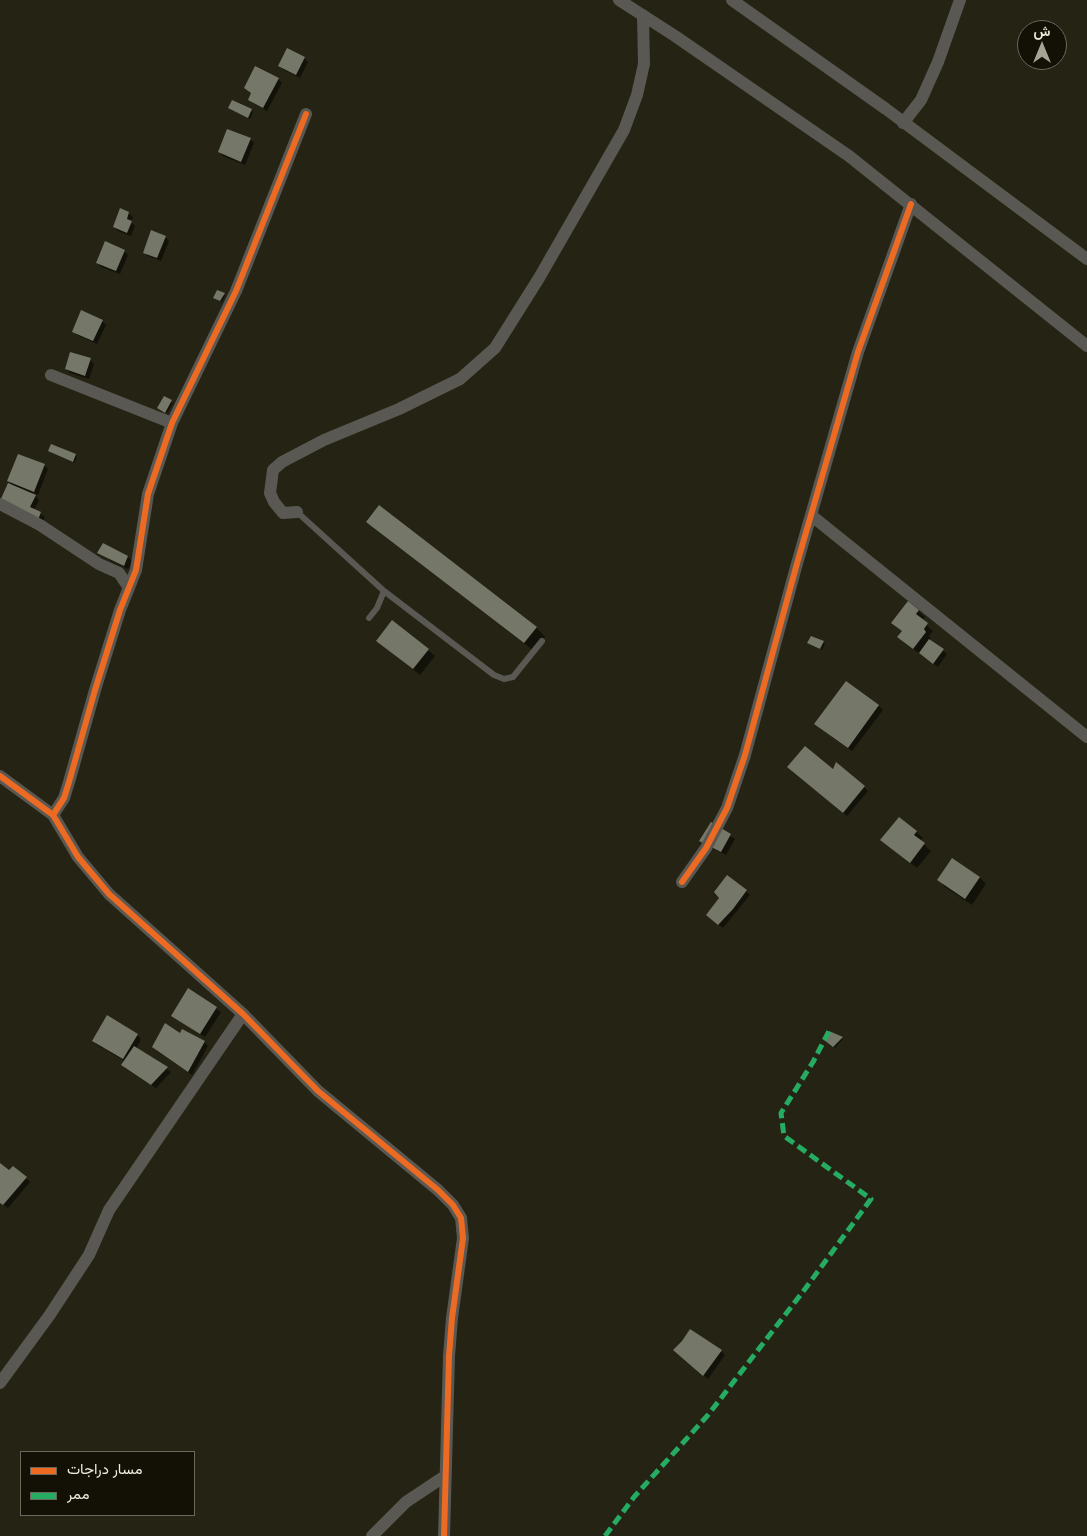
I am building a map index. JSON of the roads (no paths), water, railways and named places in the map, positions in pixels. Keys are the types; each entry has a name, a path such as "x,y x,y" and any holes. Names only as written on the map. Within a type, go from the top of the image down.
{"street":[{"path":"619,0 765,96 849,156 1087,346"},
{"path":"732,0 886,109 1087,259"},
{"path":"903,123 921,100 938,62 960,0"},
{"path":"297,512 282,513 274,502 270,493 272,470 282,462 324,440 398,409 460,379 495,348 539,278 624,130 637,95 644,64 643,15"},
{"path":"53,815 64,798 94,690 136,570 148,494 172,422 236,291 306,114"},
{"path":"682,882 706,848 727,808 745,755 858,352 911,204"},
{"path":"51,375 172,422"},
{"path":"0,504 40,525 99,564 119,573 129,588"},
{"path":"812,516 1087,737"},
{"path":"0,776 53,815 78,857 109,894 243,1014 318,1091 438,1190 453,1205 461,1218 462,1253 452,1318 449,1356 444,1536"},
{"path":"0,1383 49,1316 89,1255 110,1210 243,1014"},
{"path":"372,1536 406,1502 445,1476"}],"lane":[{"path":"297,512 384,592 494,675 504,679 513,677 542,641"},
{"path":"370,618 384,592"}]}
